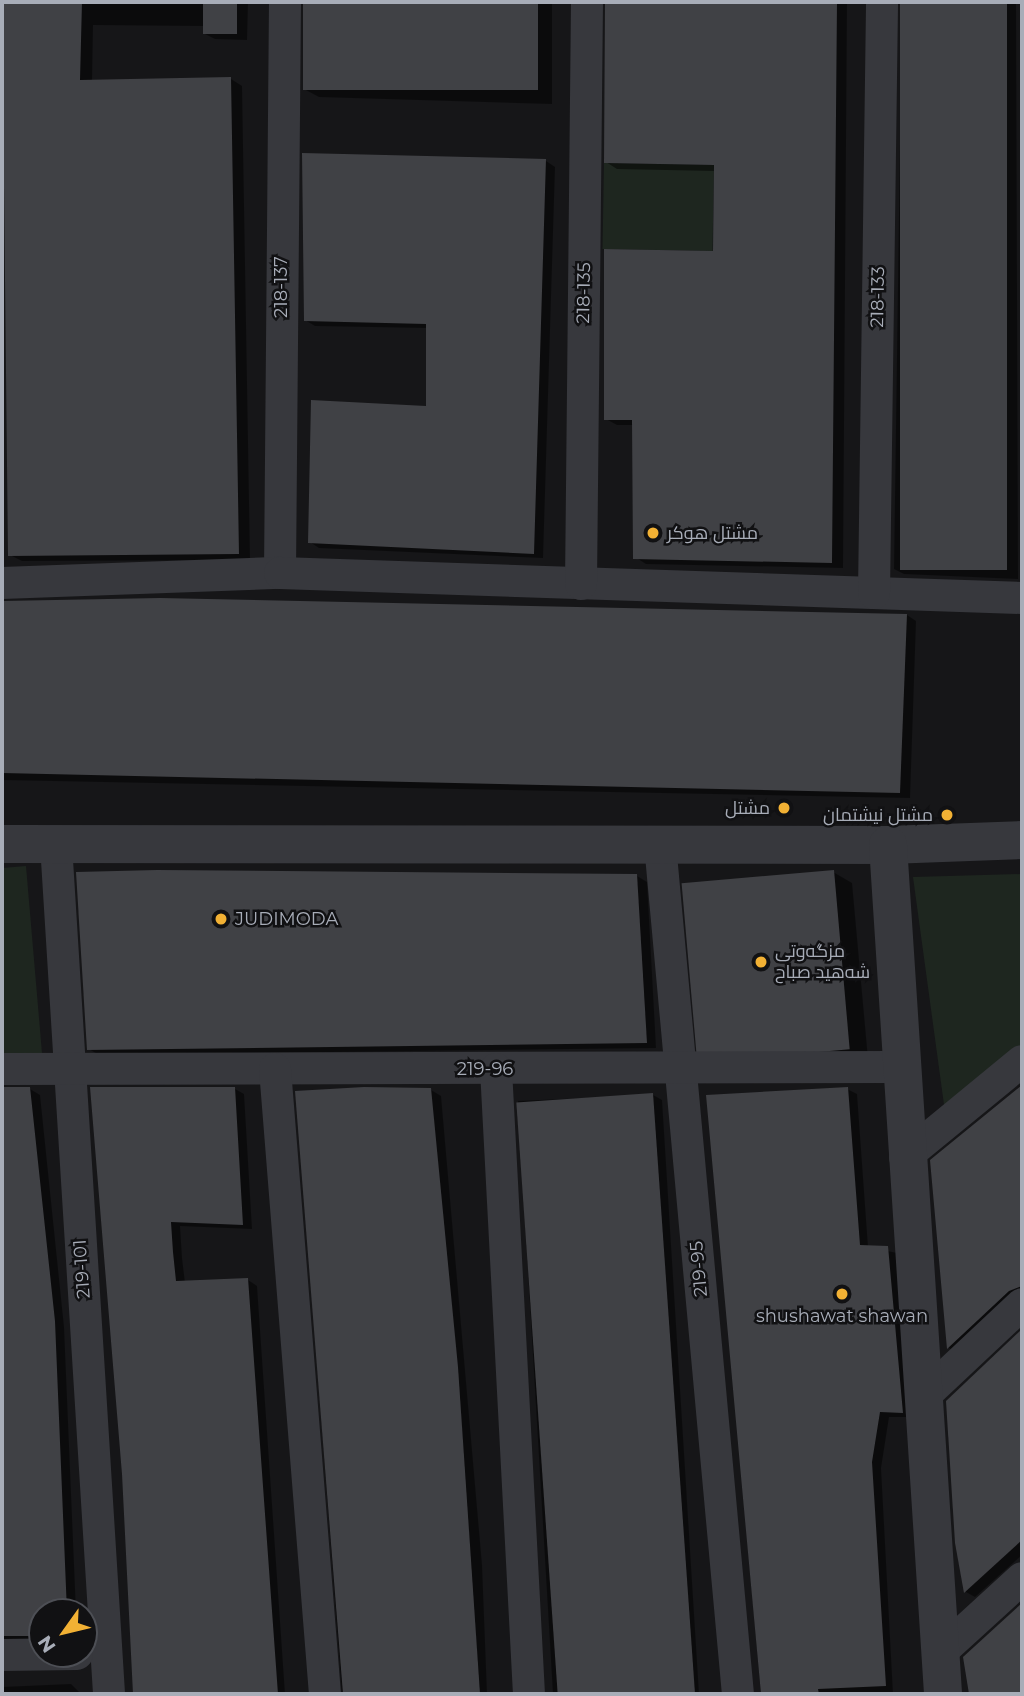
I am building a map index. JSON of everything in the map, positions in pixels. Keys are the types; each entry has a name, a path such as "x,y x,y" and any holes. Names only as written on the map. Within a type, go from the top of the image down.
{"street":[{"name":"218-137","path":"280,573 285,2"},
{"name":"218-135","path":"581,584 587,2"},
{"name":"218-133","path":"874,593 882,2"},
{"path":"2,583 280,573 1022,598"},
{"path":"2,844 888,845 1022,840"},
{"name":"219-101","path":"56,844 70,1069 87,1598"},
{"name":"219-95","path":"660,844 738,1694"},
{"path":"888,845 899,1067 943,1694"},
{"path":"905,1157 1022,1061"},
{"name":"219-96","path":"2,1069 899,1067"},
{"path":"275,1069 325,1694"},
{"path":"496,1069 529,1694"},
{"path":"922,1398 1022,1304"},
{"path":"940,1653 1022,1578"},
{"path":"2,1655 28,1655"},
{"name":"219-101","path":"96,1668 109,1694"}],"shaded area":[{"path":"604,163 714,165 712,251 602,249"},
{"path":"26,866 42,1053 2,1056 2,868"},
{"path":"1022,874 1022,1048 945,1112 913,877"}],"building":[{"path":"2,2 82,2 80,80 231,77 239,554 8,556"},
{"path":"203,2 237,2 237,34 203,34"},
{"path":"303,2 538,2 538,90 303,90"},
{"path":"605,2 837,2 832,563 633,559 632,420 604,420 604,249 713,251 714,165 604,163"},
{"path":"900,2 1007,2 1007,570 900,570"},
{"path":"302,153 546,159 534,554 308,543 311,400 426,406 426,324 304,321"},
{"path":"160,598 907,614 900,793 2,773 2,601"},
{"path":"157,870 637,874 647,1043 87,1050 76,872"},
{"name":"مزگه‌وتی شه‌هید صباح","path":"834,870 850,1049 697,1063 682,883"},
{"path":"1022,1085 1022,1286 1009,1291 947,1349 930,1160"},
{"path":"2,1087 30,1087 55,1321 66,1598 28,1598 28,1636 2,1636"},
{"path":"90,1087 235,1087 243,1225 171,1222 173,1252 176,1281 248,1278 278,1694 133,1694 122,1474"},
{"path":"364,1087 431,1088 458,1367 480,1694 343,1694 295,1091"},
{"path":"848,1087 860,1245 888,1246 903,1413 880,1412 872,1462 886,1686 818,1689 819,1694 761,1694 706,1095"},
{"path":"653,1093 695,1694 558,1694 516,1103"},
{"path":"1022,1329 1022,1540 964,1593 955,1543 946,1401"},
{"path":"1022,1603 1022,1694 969,1694 963,1657"}],"place":[{"name":"مشتل هوكر","path":"653,533"},
{"name":"مشتل","path":"784,808"},
{"name":"مشتل نيشتمان","path":"947,815"},
{"name":"JUDIMODA","path":"221,919"},
{"name":"مزگه‌وتی شه‌هید صباح","path":"761,962"},
{"name":"shushawat shawan","path":"842,1294"}]}
